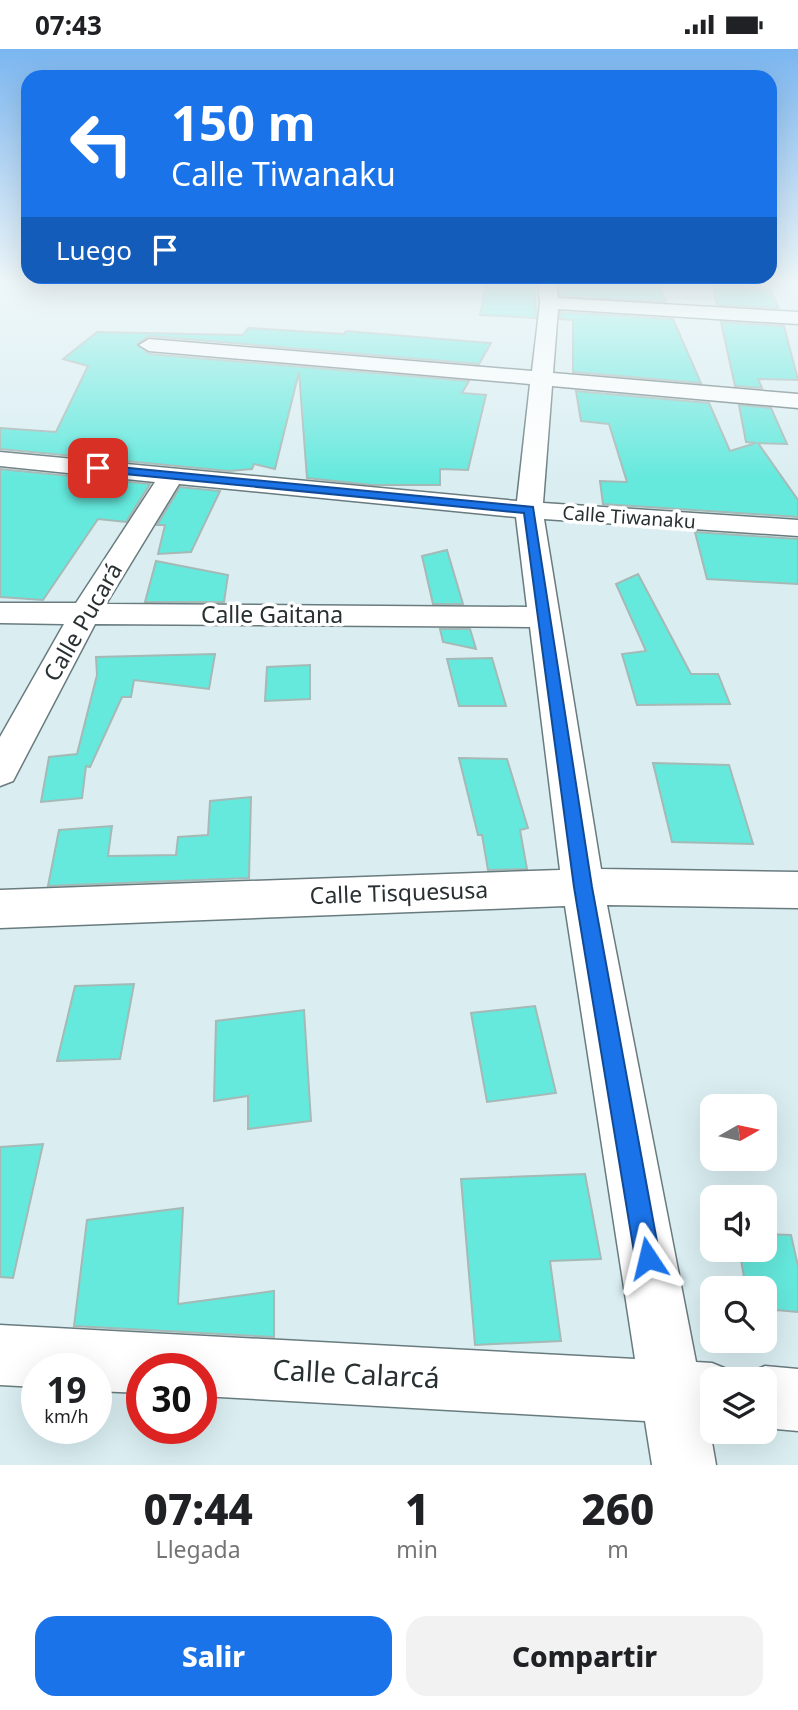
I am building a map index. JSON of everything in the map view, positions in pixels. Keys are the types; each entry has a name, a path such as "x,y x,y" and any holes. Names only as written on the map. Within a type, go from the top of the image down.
{"street":[{"path":"172,347 541,381 798,401"},
{"path":"544,347 529,510 583,887 692,1392 684,1465"},
{"name":"Calle Tiwanaku","path":"0,459 529,510 798,528"},
{"name":"Calle Pucará","path":"0,771 85,613 172,475"},
{"name":"Calle Gaitana","path":"0,613 545,617"},
{"name":"Calle Tisquesusa","path":"0,909 583,887 752,887 798,890"},
{"name":"Calle Calarcá","path":"0,1355 692,1392"},
{"path":"777,1398 798,1399"}],"building":[{"path":"78,347 141,347 149,354 469,381 462,393 486,395 468,470 440,469 440,485 372,485 307,478 299,372 275,469 254,464 252,469 229,471 0,449 0,428 56,432 88,366 63,359"},
{"path":"280,347 489,347 479,364"},
{"path":"573,347 685,347 701,383 573,372"},
{"path":"726,347 789,347 798,380 758,379 762,388 735,386"},
{"path":"576,391 709,403 730,451 756,443 746,442 739,405 771,408 787,444 758,443 798,500 798,517 603,504 600,481 627,482 609,424 581,421"},
{"path":"0,469 150,484 126,522 98,519 43,600 0,597"},
{"path":"180,487 220,491 191,552 158,554 165,525 157,525"},
{"path":"695,532 798,539 798,584 707,579"},
{"path":"447,550 463,604 433,604 422,556"},
{"path":"156,561 228,575 224,602 145,602"},
{"path":"638,574 691,674 718,674 730,704 637,705 622,654 646,651 616,584"},
{"path":"440,629 470,629 476,649 443,642"},
{"path":"215,654 209,689 134,680 131,697 122,697 90,767 86,766 82,798 41,802 49,757 77,754 97,675 96,657"},
{"path":"492,658 506,706 459,706 447,659"},
{"path":"310,665 310,699 265,701 267,667"},
{"path":"459,758 507,759 528,828 520,830 527,869 488,870 482,835 478,835"},
{"path":"653,763 729,765 753,844 672,842"},
{"path":"251,797 249,878 48,886 59,830 112,826 108,856 176,855 178,837 208,835 210,801"},
{"path":"134,984 120,1059 57,1061 75,986"},
{"path":"535,1006 556,1093 487,1102 471,1013"},
{"path":"304,1010 311,1121 248,1129 248,1096 214,1101 216,1021"},
{"path":"43,1144 13,1278 0,1277 0,1147"},
{"path":"585,1174 601,1259 550,1261 561,1341 475,1345 461,1179"},
{"path":"183,1208 178,1304 274,1291 274,1337 74,1326 87,1220"},
{"path":"777,1234 791,1235 798,1266 798,1312 777,1310 777,1276 744,1276 741,1262 777,1262"}],"route":[{"path":"98,468 529,510 583,887 648,1258"}]}
